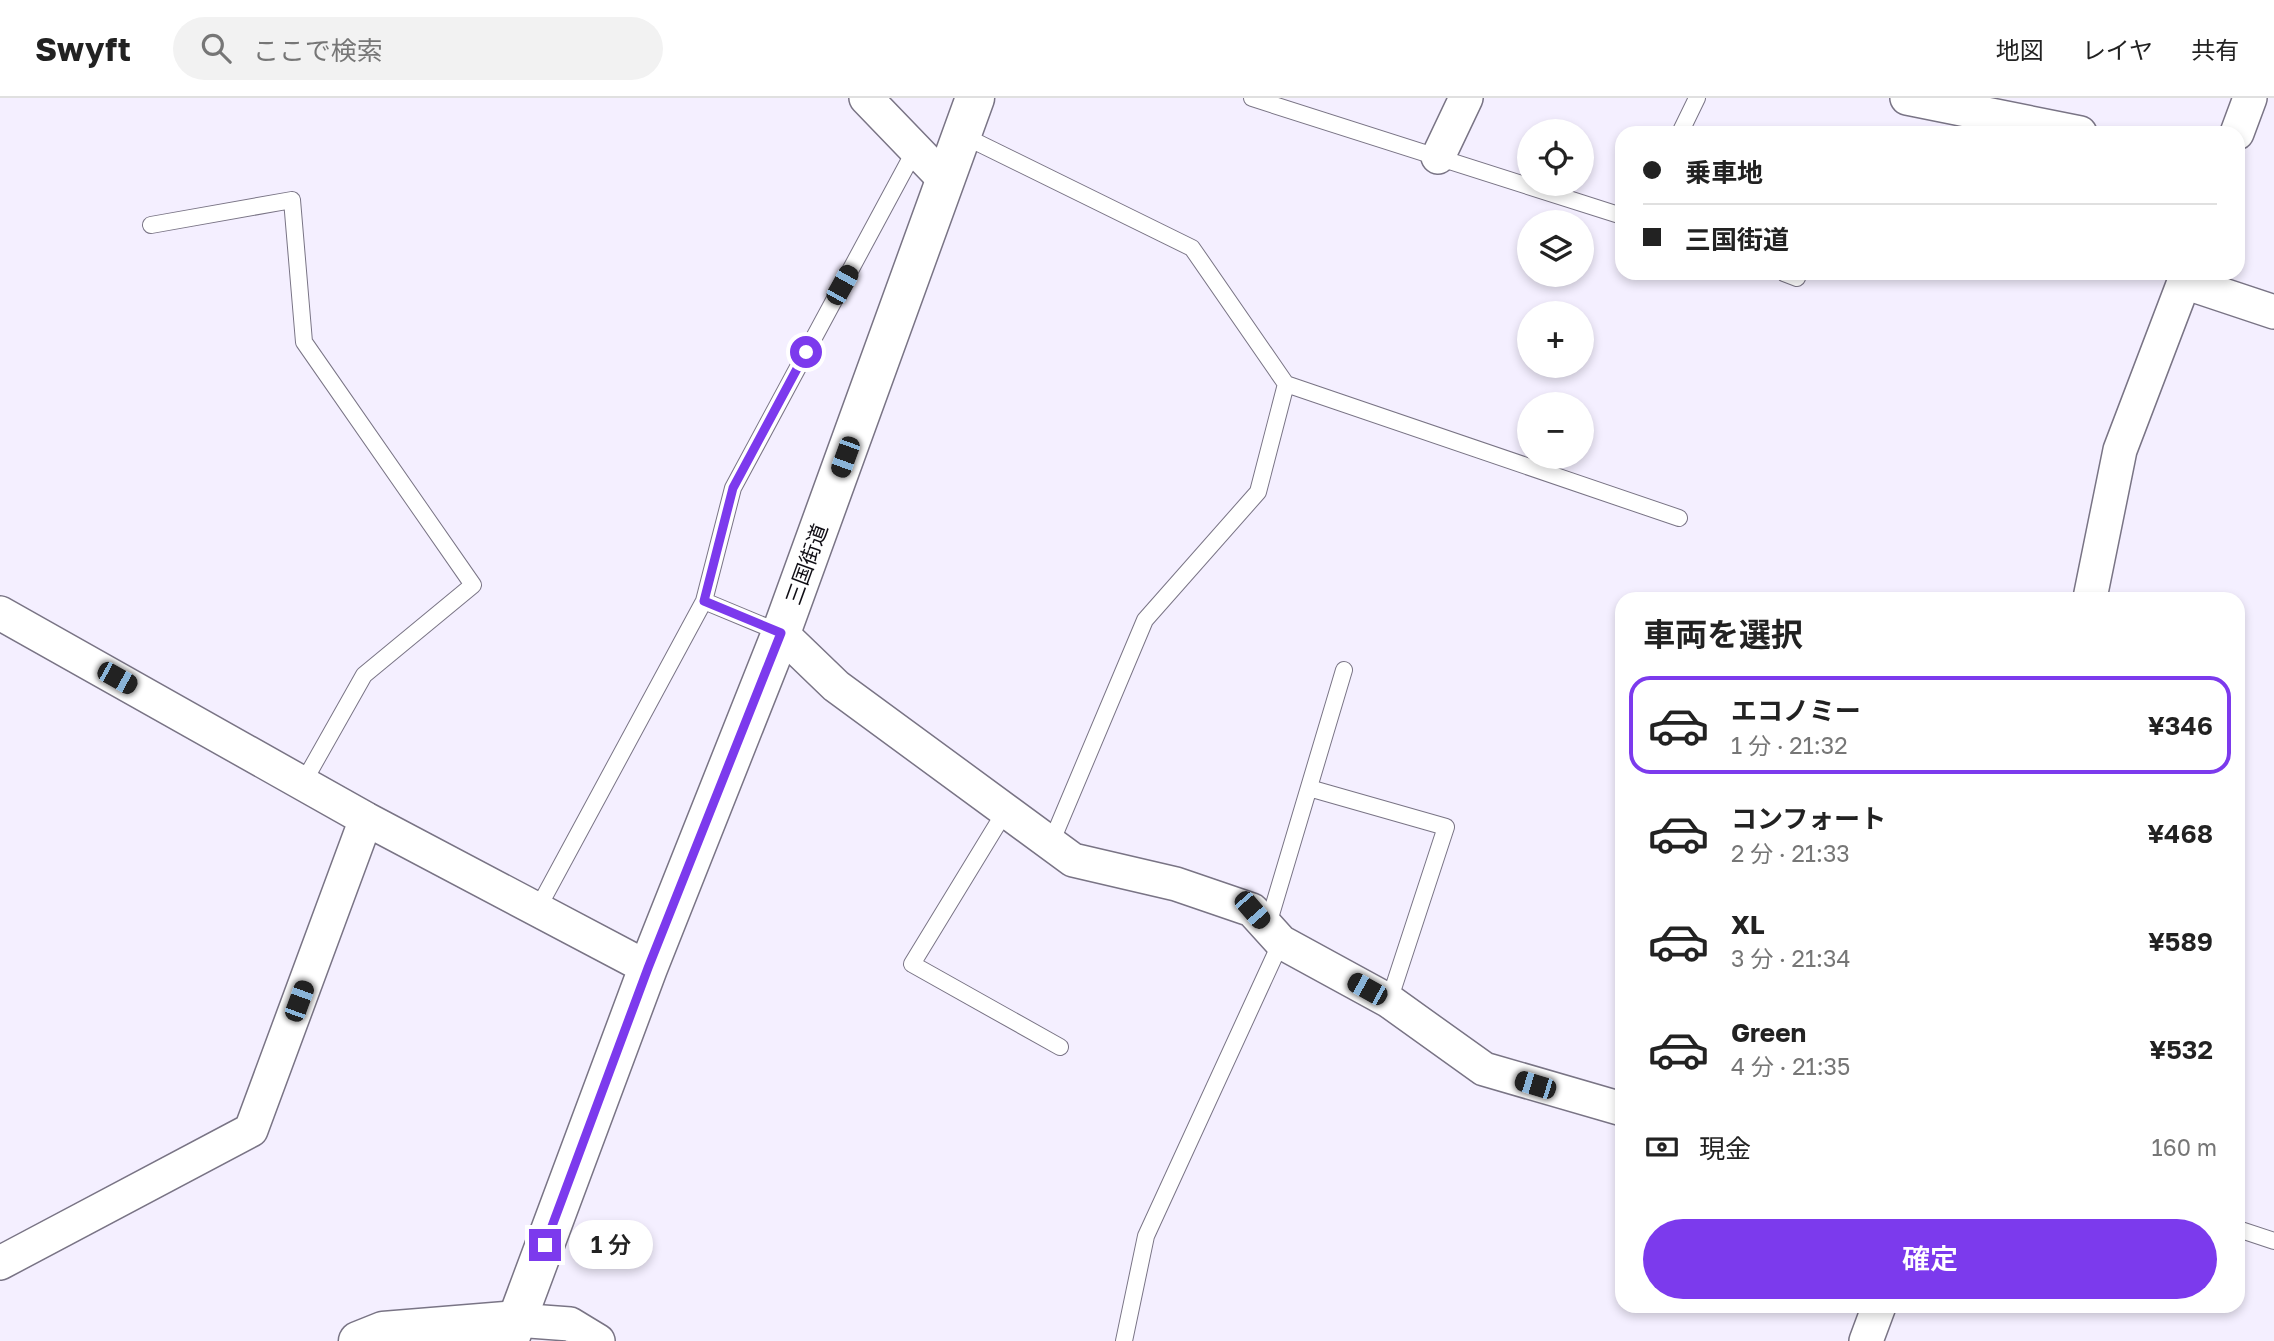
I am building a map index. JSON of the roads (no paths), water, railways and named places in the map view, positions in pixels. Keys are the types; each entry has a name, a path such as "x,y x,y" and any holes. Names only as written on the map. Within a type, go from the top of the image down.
{"main road":[{"name":"三国街道","path":"513,1330 648,968 781,633 975,98"},
{"path":"358,1341 383,1331 513,1330"}],"street":[{"path":"866,98 945,180"},
{"path":"1438,157 1466,98"},
{"path":"1906,98 2045,126"},
{"path":"2240,126 2250,98"},
{"path":"2091,592 2120,450 2185,280"},
{"path":"2191,280 2274,312"},
{"path":"0,613 366,819 648,968"},
{"path":"781,633 836,686 1073,860 1176,884 1252,910 1274,935 1389,1001 1484,1069 1615,1107"},
{"path":"0,1263 251,1130 366,819"},
{"path":"1866,1341 1877,1313"},
{"path":"513,1330 570,1324 598,1341"}],"lane":[{"path":"1252,98 1615,214"},
{"path":"1683,126 1697,98"},
{"path":"961,135 1192,248 1286,384 1679,518"},
{"path":"537,910 704,601 733,488 915,150"},
{"path":"151,226 292,200 304,342 473,584 364,675 303,783"},
{"path":"1051,843 1145,620 1258,492 1286,384"},
{"path":"704,601 781,633"},
{"path":"1124,1341 1146,1236 1274,935 1309,788 1344,670"},
{"path":"1309,788 1446,827 1389,1001"},
{"path":"1006,810 912,964 1060,1047"},
{"path":"2245,1231 2274,1241"}]}
